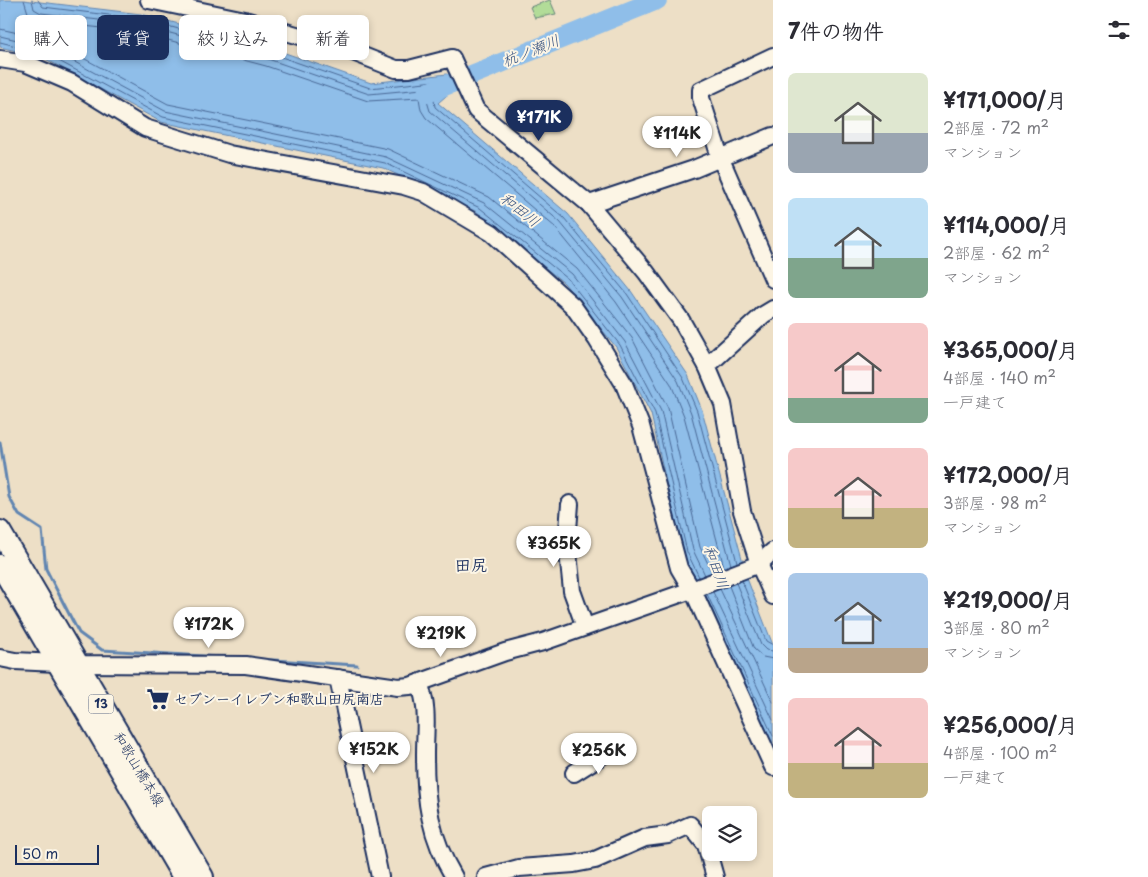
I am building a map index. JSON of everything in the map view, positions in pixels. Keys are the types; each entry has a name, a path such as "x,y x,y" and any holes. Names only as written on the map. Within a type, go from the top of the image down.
{"main road":[{"name":"和歌山橋本線","path":"0,531 203,877"},
{"name":"和歌山橋本線","path":"0,565 56,663 184,877"}],"street":[{"path":"149,0 245,20 348,50 396,69 409,69 452,58 476,110 589,204 664,296 681,320 707,366 723,404 742,511 755,565 773,596"},
{"path":"773,56 701,90 701,98 720,157 773,279"},
{"path":"0,59 25,63 72,83 145,128 229,154 404,186 423,192 492,233 573,306 624,384 641,426 679,568 694,589 773,767"},
{"path":"589,204 694,169 773,136"},
{"path":"707,366 763,315 773,309"},
{"path":"570,504 567,542 572,590 585,627"},
{"path":"0,658 15,661 77,664 246,665 398,687 419,683 694,589 755,565 773,551"},
{"path":"338,678 380,877"},
{"path":"419,683 427,710 425,777 433,834 442,857 454,877"},
{"path":"574,773 609,751"},
{"path":"486,877 520,868 545,872 595,860 645,838 668,835 690,825 706,845 715,877"}],"green space":[{"path":"550,0 556,14 535,18 530,7"}],"water":[{"name":"和田川","path":"0,0 23,0 145,15 97,15 97,60 169,60 169,21 179,24 179,60 287,60 287,54 297,57 297,60 305,60 371,83 447,74 454,89 438,103 568,214 631,291 688,375 702,410 748,581 773,645 773,748 682,554 651,414 616,347 564,283 477,212 383,168 161,122 47,60 87,60 87,15 15,15 15,51 0,47"}],"waterway":[{"name":"杭ノ瀬川","path":"427,93 657,0"},
{"path":"0,442 9,497 19,515 42,530 46,569 79,633 102,650 357,665"}],"place":[{"name":"セブンーイレブン和歌山田尻南店","path":"158,699"}],"district":[{"name":"田尻","path":"471,565"}]}
